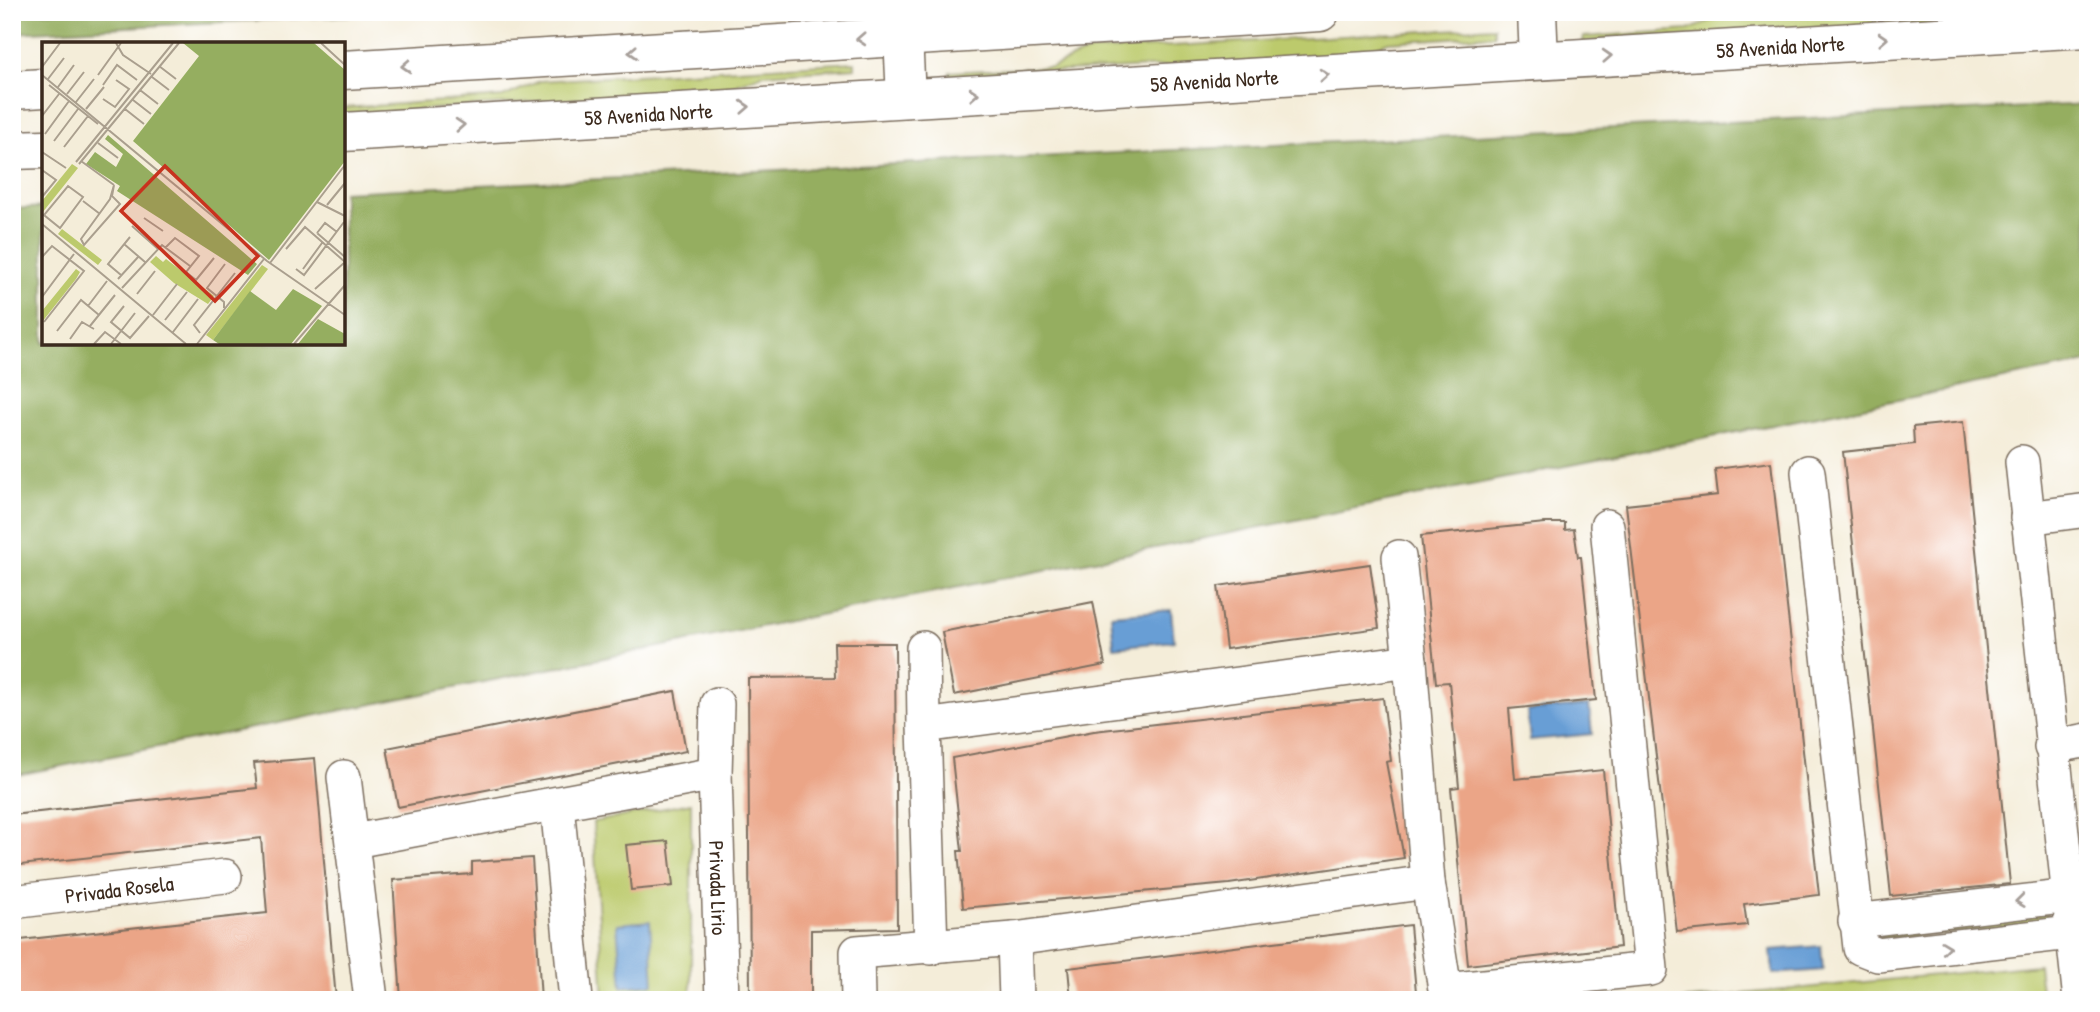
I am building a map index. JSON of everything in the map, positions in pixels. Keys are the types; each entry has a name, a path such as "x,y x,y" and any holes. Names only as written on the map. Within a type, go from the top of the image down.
{"main road":[{"path":"345,70 1320,12"},
{"path":"1537,12 1539,60"},
{"name":"58 Avenida Norte","path":"345,132 1255,80 1539,60 2088,28"},
{"path":"903,36 906,98"},
{"path":"12,90 42,88"},
{"path":"12,150 42,149"}],"street":[{"path":"2022,462 2050,747 2079,895 2080,1000"},
{"path":"1808,472 1860,948 1878,955 2081,932"},
{"path":"2027,518 2088,510"},
{"path":"1399,557 1428,882 1445,990 1651,969 1607,526"},
{"path":"923,648 931,948"},
{"path":"924,726 1410,661"},
{"name":"Privada Lirio","path":"717,704 715,774 722,1000"},
{"path":"2050,747 2088,740"},
{"path":"354,841 715,774"},
{"path":"344,777 354,841 371,1000"},
{"path":"557,804 576,1000"},
{"name":"Privada Rosela","path":"12,902 225,876"},
{"path":"858,997 857,951 931,948 1014,939 1428,882"},
{"path":"1856,920 2079,895"},
{"path":"1014,939 1016,1000"}],"green space":[{"path":"12,12 415,12 12,33"},
{"path":"1982,12 1962,22 1583,42 1584,37 1689,30 1728,13"},
{"path":"1494,27 1494,35 1388,42 1353,57 949,77 950,72 1052,67 1089,51"},
{"path":"855,62 855,68 763,74 724,89 345,115 345,108 503,97 540,81"},
{"path":"2088,104 2088,362 12,776 12,209 42,207 42,345 345,345 345,192"},
{"path":"691,803 691,1000 604,1000 593,822"},
{"path":"2047,913 2048,924 1881,939 1881,929"},
{"path":"2038,965 2042,1000 1682,1000"}],"water":[{"path":"1171,610 1174,641 1114,647 1111,615"},
{"path":"1589,705 1592,734 1530,740 1527,711"},
{"path":"650,921 654,984 622,987 617,924"},
{"path":"1821,946 1823,970 1773,974 1771,950"}],"building":[{"path":"1963,422 2010,884 1891,896 1843,452 1914,444 1913,427"},
{"path":"1771,462 1819,895 1744,904 1747,925 1677,932 1626,505 1718,495 1715,469"},
{"path":"1565,523 1565,530 1574,529 1578,557 1581,557 1596,700 1509,709 1515,779 1603,770 1620,947 1468,965 1451,788 1459,787 1449,682 1436,683 1421,536"},
{"path":"1370,564 1379,628 1226,649 1218,586"},
{"path":"1093,602 1105,665 954,695 942,632"},
{"path":"834,643 895,643 897,928 811,930 811,1000 750,1000 748,678 835,677"},
{"path":"675,691 686,751 398,807 387,748"},
{"path":"1383,698 1391,761 1386,762 1404,858 1229,884 963,908 958,851 962,851 952,758 1094,731"},
{"path":"315,758 336,1000 12,1000 12,941 267,913 261,838 12,866 12,815 257,788 254,763"},
{"path":"668,841 673,886 631,890 626,845"},
{"path":"532,858 541,1000 401,1000 393,880 472,874 472,862"},
{"path":"1410,925 1416,992 1349,1000 1071,1000 1068,968"}]}
